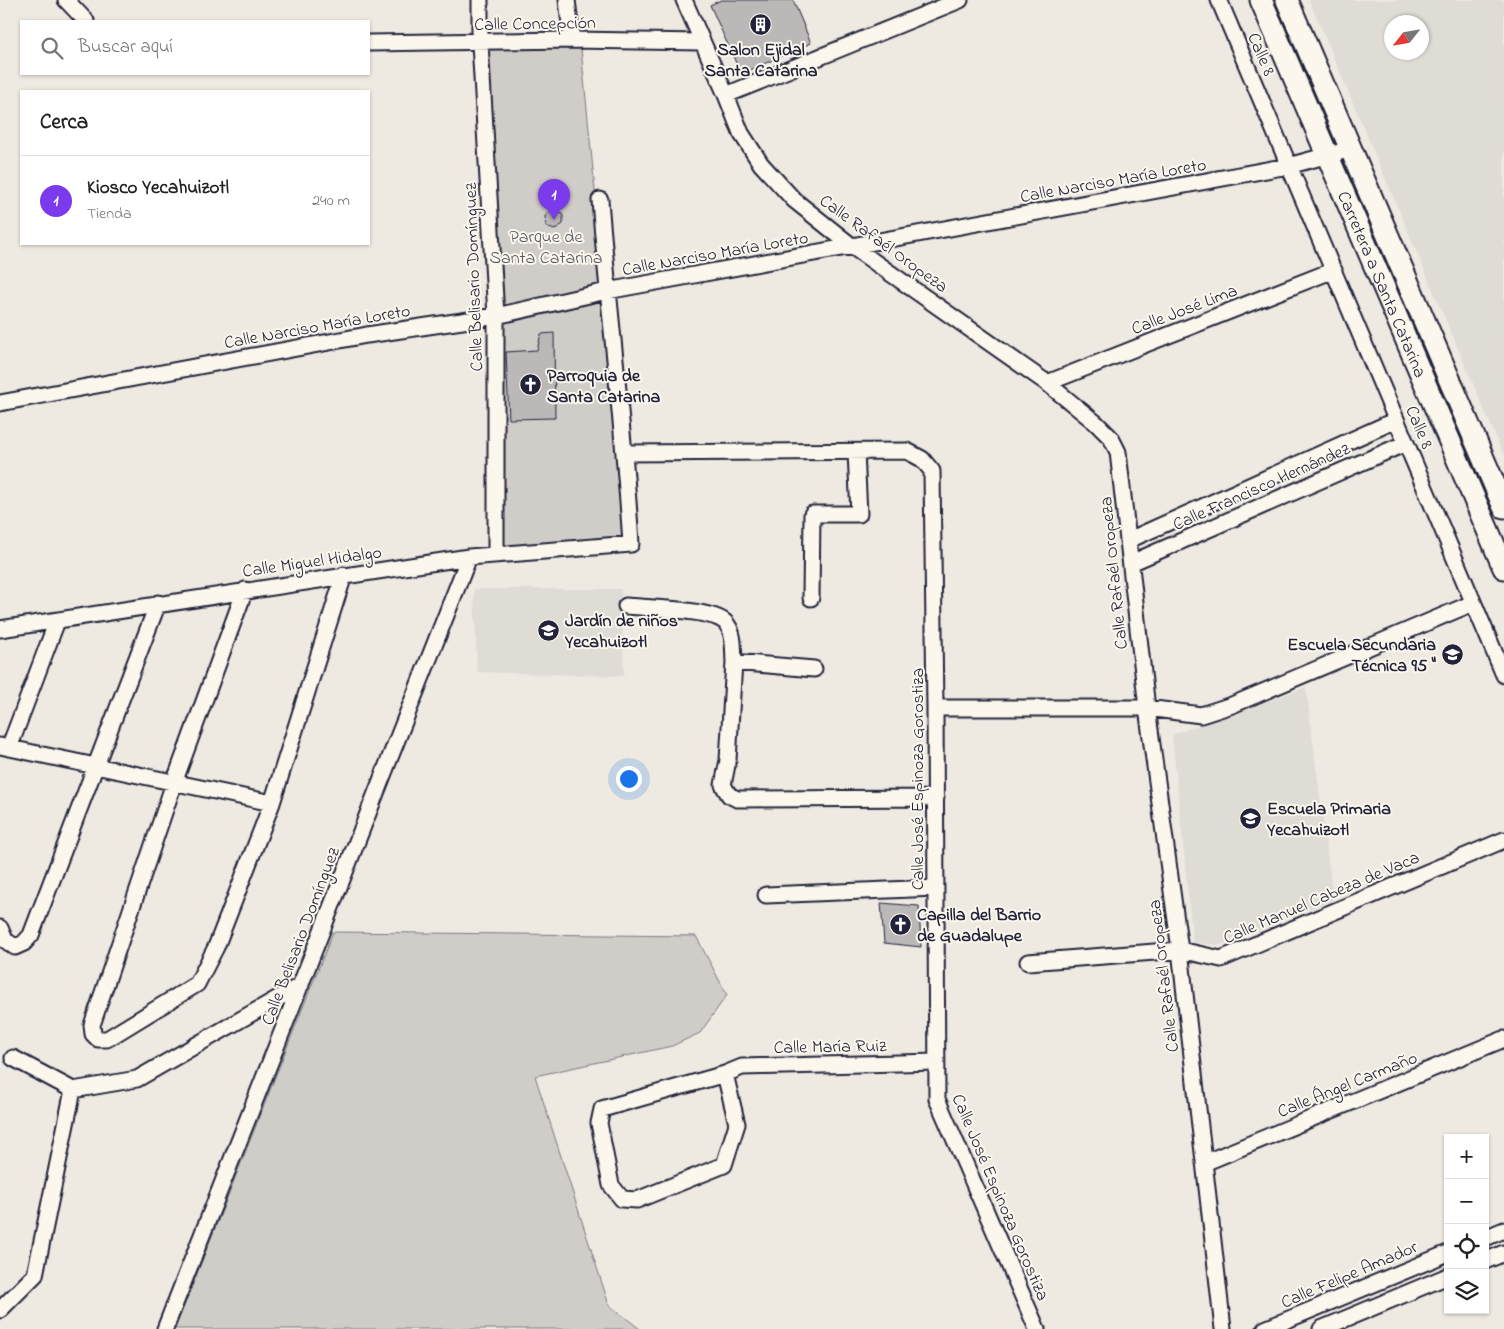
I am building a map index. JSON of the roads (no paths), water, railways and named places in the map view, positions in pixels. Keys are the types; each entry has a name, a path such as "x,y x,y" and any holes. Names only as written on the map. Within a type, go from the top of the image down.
{"main road":[{"name":"Carretera a Santa Catarina","path":"1261,0 1504,568"},
{"name":"Carretera a Santa Catarina","path":"1287,0 1504,507"}],"street":[{"path":"66,0 85,20"},
{"name":"Calle Belisario Domínguez","path":"480,0 480,43 496,316 496,554"},
{"path":"567,0 572,40"},
{"name":"Calle Rafaél Oropeza","path":"684,0 741,133 761,164 794,200 853,247 1047,383 1111,438 1118,452 1147,708 1180,950 1223,1329"},
{"path":"726,95 960,0"},
{"name":"Calle 8","path":"1219,0 1504,675"},
{"name":"Calle Concepción","path":"370,43 480,43 572,40 702,42"},
{"name":"Calle Narciso María Loreto","path":"0,403 367,335 496,316 607,291 1288,166 1351,149"},
{"path":"600,200 607,291 625,453"},
{"name":"Calle José Lima","path":"1047,383 1334,270"},
{"name":"Calle Francisco Hernández","path":"1129,540 1396,420"},
{"name":"Calle Francisco Hernández","path":"1132,563 1406,443"},
{"path":"811,598 812,514 859,514 856,452"},
{"name":"Calle José Espinoza Gorostiza","path":"625,453 907,452 922,459 932,471 936,708 936,1099 1037,1329"},
{"name":"Calle Miguel Hidalgo","path":"0,629 158,603 469,557 630,544 625,453"},
{"name":"Calle Belisario Domínguez","path":"165,1329 469,557"},
{"path":"245,590 174,782 92,1025 93,1034 98,1039 107,1039 197,984 216,947 272,803 344,575"},
{"path":"0,928 5,940 15,947 24,943 30,935 158,603"},
{"path":"936,708 1147,708 1201,715 1232,705 1473,603"},
{"path":"626,606 710,614 724,621 732,633 734,662 728,760 723,786 729,795 737,799 936,798"},
{"path":"57,621 5,747 272,803"},
{"path":"734,662 814,669"},
{"name":"Calle Manuel Cabeza de Vaca","path":"1028,962 1180,950 1222,958 1504,840"},
{"path":"766,895 936,888"},
{"path":"13,1058 73,1090 137,1079 301,984"},
{"name":"Calle Ángel Carmaño","path":"1204,1163 1504,1040"},
{"name":"Calle María Ruiz","path":"725,1074 737,1124 724,1165 637,1200 622,1199 611,1185 599,1123 602,1109 725,1074 742,1067 936,1062"},
{"path":"0,1310 35,1275 73,1090"},
{"path":"1489,1236 1504,1230"},
{"path":"1489,1259 1504,1253"},
{"name":"Calle Felipe Amador","path":"1265,1329 1444,1255"},
{"path":"1321,1329 1444,1278"}],"place":[{"name":"Salon Ejidal Santa Catarina","path":"761,24"},
{"name":"Kiosco Yecahuizotl","path":"554,220"},
{"name":"Parroquia de Santa Catarina","path":"531,385"},
{"name":"Jardín de niños Yecahuizotl","path":"549,630"},
{"name":"Escuela Secundaria Técnica 95 \"","path":"1452,654"},
{"name":"Escuela Primaria Yecahuizotl","path":"1251,818"},
{"name":"Capilla del Barrio de Guadalupe","path":"901,924"}],"park label":[{"name":"Parque de Santa Catarina","path":"546,246"}]}
